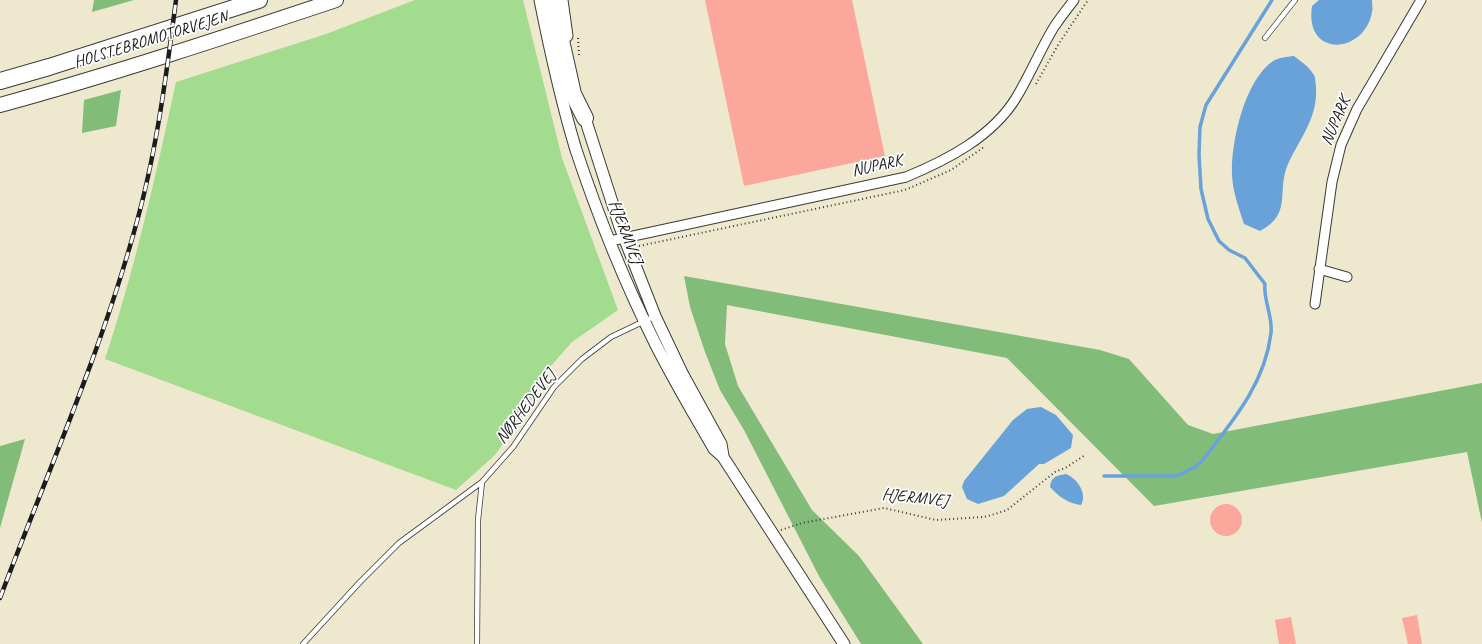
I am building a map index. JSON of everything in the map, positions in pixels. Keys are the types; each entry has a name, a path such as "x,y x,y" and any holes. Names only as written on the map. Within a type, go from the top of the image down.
{"highway":[{"name":"HOLSTEBROMOTORVEJEN","path":"0,81 56,65 259,0"},
{"path":"552,0 573,94 585,118"}],"main road":[{"name":"HOLSTEBROMOTORVEJEN","path":"0,105 159,58 333,1"}],"street":[{"name":"HJERMVEJ","path":"540,0 552,56 576,150 610,242 644,321 714,449 723,457 844,644"},
{"name":"HJERMVEJ","path":"562,0 571,62 585,118 626,243 655,316 684,375 721,444 723,457"},
{"name":"NUPARK","path":"610,242 626,243 906,177 936,165 963,149 985,132 1004,113 1016,98 1054,27 1074,0"},
{"name":"NUPARK","path":"1315,304 1332,182 1341,145 1357,109 1421,0"},
{"path":"1319,269 1347,276"}],"lane":[{"path":"1264,38 1295,0"},
{"name":"NØRHEDEVEJ","path":"303,644 360,582 399,543 482,482 513,447 559,382 582,359 611,338 655,316"},
{"path":"476,644 478,520 482,482"}],"path":[{"path":"1034,89 1058,45 1088,0"},
{"path":"578,36 579,60"},
{"path":"626,243 905,190 951,170 989,143"},
{"name":"HJERMVEJ","path":"774,534 786,527 802,523 884,508 936,520 984,517 1007,510 1055,472 1067,467 1085,455"}],"green space":[{"path":"94,0 134,0 92,12"},
{"path":"415,0 523,0 562,158 618,310 572,342 542,376 531,404 495,455 456,490 105,359 126,290 153,187 176,82 326,34"},
{"path":"121,90 116,126 82,133 84,100"},
{"path":"684,276 1100,350 1129,359 1188,425 1213,434 1482,383 1482,523 1467,452 1154,506 1007,358 727,305 725,344 738,386 812,510 859,556 923,644 861,644 820,578 744,430 720,390 690,307"},
{"path":"25,439 0,528 0,446"}],"water":[{"path":"1319,0 1372,0 1372,11 1367,26 1359,36 1348,43 1336,45 1326,42 1317,35 1312,23 1312,6"},
{"path":"1294,56 1308,67 1315,76 1316,98 1311,118 1288,164 1283,183 1282,201 1277,217 1260,231 1244,224 1234,192 1232,160 1237,129 1247,96 1263,70 1273,61 1284,57"},
{"path":"1041,407 1056,415 1073,435 1071,448 1044,464 1039,464 1004,496 978,504 967,499 962,487 964,481 1013,420 1027,409"},
{"path":"1066,474 1074,479 1082,491 1083,501 1081,505 1064,499 1050,487 1055,477"}],"building":[{"path":"705,0 852,0 885,156 744,186"},
{"path":"1226,504 1237,509 1242,520 1237,531 1226,536 1215,531 1210,520 1215,509"},
{"path":"1417,615 1422,644 1408,644 1402,618"},
{"path":"1291,617 1296,644 1279,644 1275,620"}],"waterway":[{"path":"1104,476 1177,476 1195,467 1202,461 1225,432 1246,402 1262,369 1268,352 1271,333 1265,296 1265,284 1245,258 1229,250 1219,241 1208,219 1201,189 1199,155 1200,127 1206,105 1272,0"}],"railway":[{"path":"0,598 105,325 134,232 142,203 154,146 164,88 176,0"}]}
